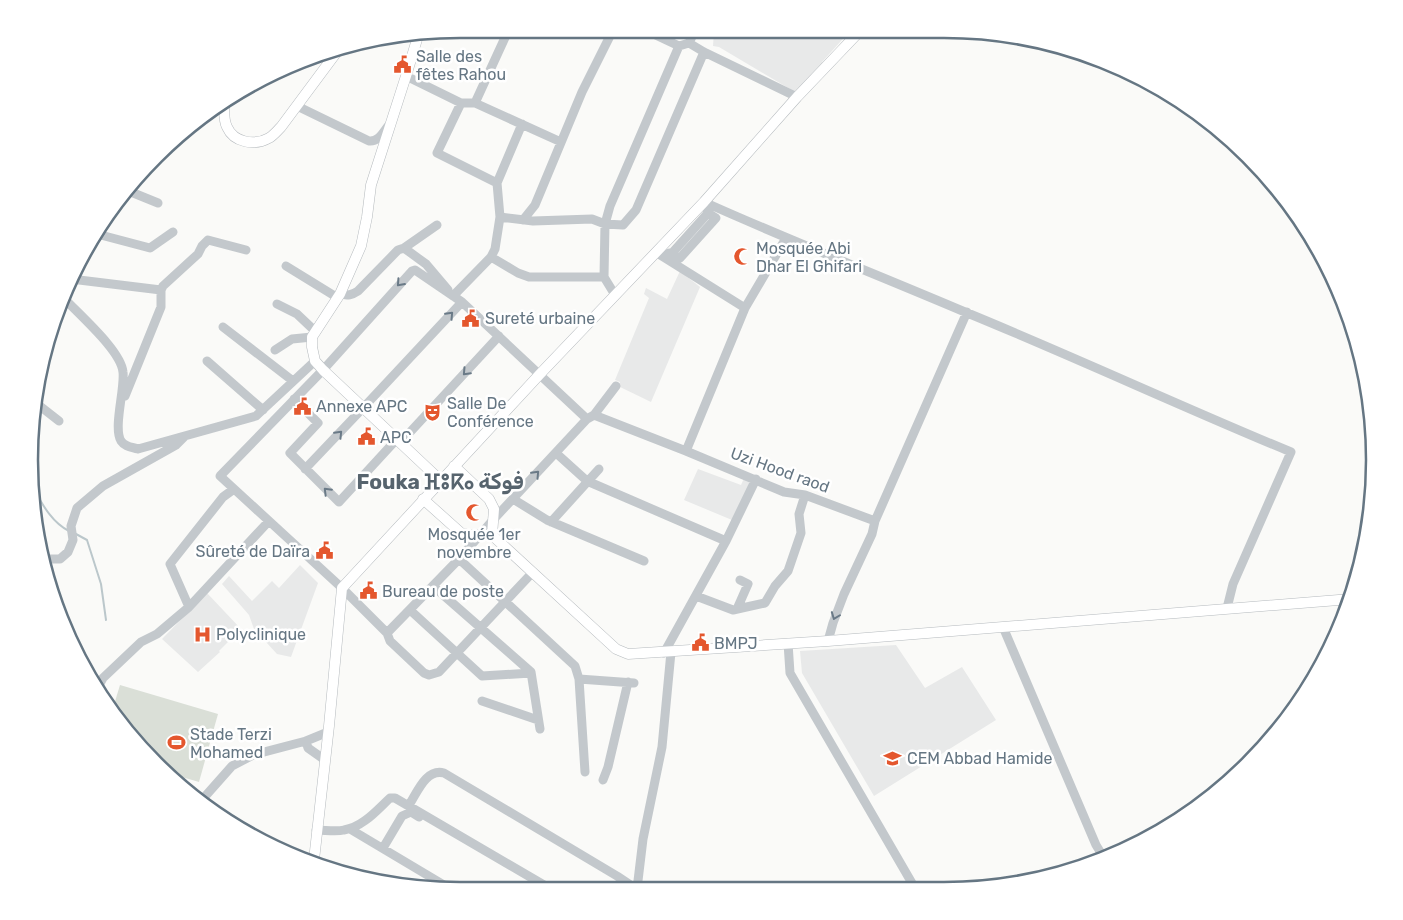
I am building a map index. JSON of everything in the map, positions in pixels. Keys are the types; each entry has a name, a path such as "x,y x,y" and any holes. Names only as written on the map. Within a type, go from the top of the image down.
{"main road":[{"path":"314,856 342,588 440,480 614,295 660,254 797,97 853,38"},
{"path":"417,40 371,185 361,246 339,296 314,334 312,347 315,361 323,370 440,480"},
{"path":"224,109 224,118 228,129 240,140 258,142 270,138 281,127 333,57"},
{"path":"454,466 489,499 494,510 492,534"},
{"path":"423,499 461,533 470,536 492,534 616,649 628,654 828,641 1342,600"}],"street":[{"path":"475,103 505,38"},
{"path":"523,220 535,205 582,92 609,38"},
{"path":"665,38 679,46 689,43 797,97"},
{"path":"689,43 691,38"},
{"path":"614,295 604,277 605,224 610,206 679,46"},
{"path":"500,217 532,221 592,219 605,224 623,225 636,210 704,52"},
{"path":"406,76 462,103 475,103 561,142"},
{"path":"462,103 437,153 497,183"},
{"path":"297,106 369,141 377,139 391,123"},
{"path":"404,248 426,264 453,296 491,257 495,249 500,217 497,183 522,124"},
{"path":"133,193 158,203"},
{"path":"660,254 673,252 674,255 680,258 716,218 708,213 704,202"},
{"path":"704,202 786,238 967,312 1291,452 1233,584 1227,608"},
{"path":"286,266 339,296 353,295 398,250 404,248 437,225"},
{"path":"102,235 150,248 173,232"},
{"path":"686,450 745,308 786,238"},
{"path":"246,250 208,240 198,254 168,280 161,290 162,307 121,406 118,419 119,435 122,441 128,446 138,448 256,416 315,361"},
{"path":"660,254 745,308"},
{"path":"491,257 518,274 528,277 604,277"},
{"name":"Uzi Hood raod","path":"323,370 412,271 415,270 462,302 540,374 591,417 686,450 784,492 805,495 875,521"},
{"path":"78,280 161,290"},
{"path":"305,468 462,302"},
{"path":"68,303 121,362 123,373 121,406"},
{"path":"275,350 292,339 314,334 297,314 277,304"},
{"path":"828,641 845,592 872,534 875,521 967,312"},
{"path":"223,326 294,381"},
{"path":"294,399 318,423 290,454 339,502 499,336"},
{"path":"207,361 263,410"},
{"path":"323,370 220,476 342,588 387,633 390,642 424,673 429,675 439,672 533,572"},
{"path":"387,633 459,559 479,535 591,417 616,386"},
{"path":"41,407 59,421"},
{"path":"50,559 60,559 68,552 73,540 72,526 77,508 102,486 176,445 185,436"},
{"path":"556,453 587,481 726,541"},
{"path":"551,522 599,468"},
{"path":"638,882 643,839 662,747 668,652 756,479"},
{"path":"189,607 170,564 223,497 234,489"},
{"path":"696,596 733,610 765,603 775,586 788,571 801,533 799,514 805,495"},
{"path":"513,499 551,522 644,561"},
{"path":"101,682 141,642 157,634 189,607 269,521"},
{"path":"459,559 575,666 579,679 585,772"},
{"path":"737,609 748,584 740,580"},
{"path":"433,586 531,673 539,725 482,701"},
{"path":"410,610 482,676 531,673"},
{"path":"1003,627 1100,852"},
{"path":"788,643 790,673 911,882"},
{"path":"579,679 631,683 603,780"},
{"path":"205,796 232,766 254,755 306,741 328,732"},
{"path":"306,741 308,748 325,760"},
{"path":"409,805 432,773 444,773 626,882"},
{"path":"316,830 343,831 350,829 361,824 390,798 395,798 538,882"},
{"path":"383,848 402,816 411,812 526,882"},
{"path":"350,829 440,882"}],"shaded area":[{"path":"714,38 844,38 822,62 824,64 795,92 719,47 713,46"},
{"path":"680,271 700,287 651,402 618,386 620,382 615,380 649,298 644,294 646,288 667,299"},
{"path":"698,469 741,485 745,476 753,479 732,520 684,500"},
{"path":"300,565 318,583 291,657 277,654 254,629 249,615 222,584 229,576 252,601 272,581 279,588"},
{"name":"Polyclinique","path":"207,593 241,629 198,672 162,639"},
{"name":"CEM Abbad Hamide","path":"896,645 925,688 962,667 996,720 874,796 802,673 800,651"},
{"name":"Stade Terzi Mohamed","path":"120,685 218,714 199,782 179,776 142,739 115,703"}],"waterway":[{"path":"39,498 53,519 69,531"},
{"path":"76,534 87,540 101,584 106,620"}],"place":[{"name":"Salle des fêtes Rahou","path":"402,65"},
{"name":"Mosquée Abi Dhar El Ghifari","path":"742,257"},
{"name":"Sureté urbaine","path":"471,318"},
{"name":"Annexe APC","path":"302,406"},
{"name":"Salle De Conférence","path":"433,412"},
{"name":"APC","path":"366,437"},
{"name":"Mosquée 1er novembre","path":"474,512"},
{"name":"Sûreté de Daïra","path":"324,551"},
{"name":"Bureau de poste","path":"368,591"},
{"name":"Polyclinique","path":"202,634"},
{"name":"BMPJ","path":"700,643"},
{"name":"Stade Terzi Mohamed","path":"176,743"},
{"name":"CEM Abbad Hamide","path":"893,758"}],"district":[{"name":"Fouka ⴼⵓⴽⴰ فوكة","path":"440,481"}]}
